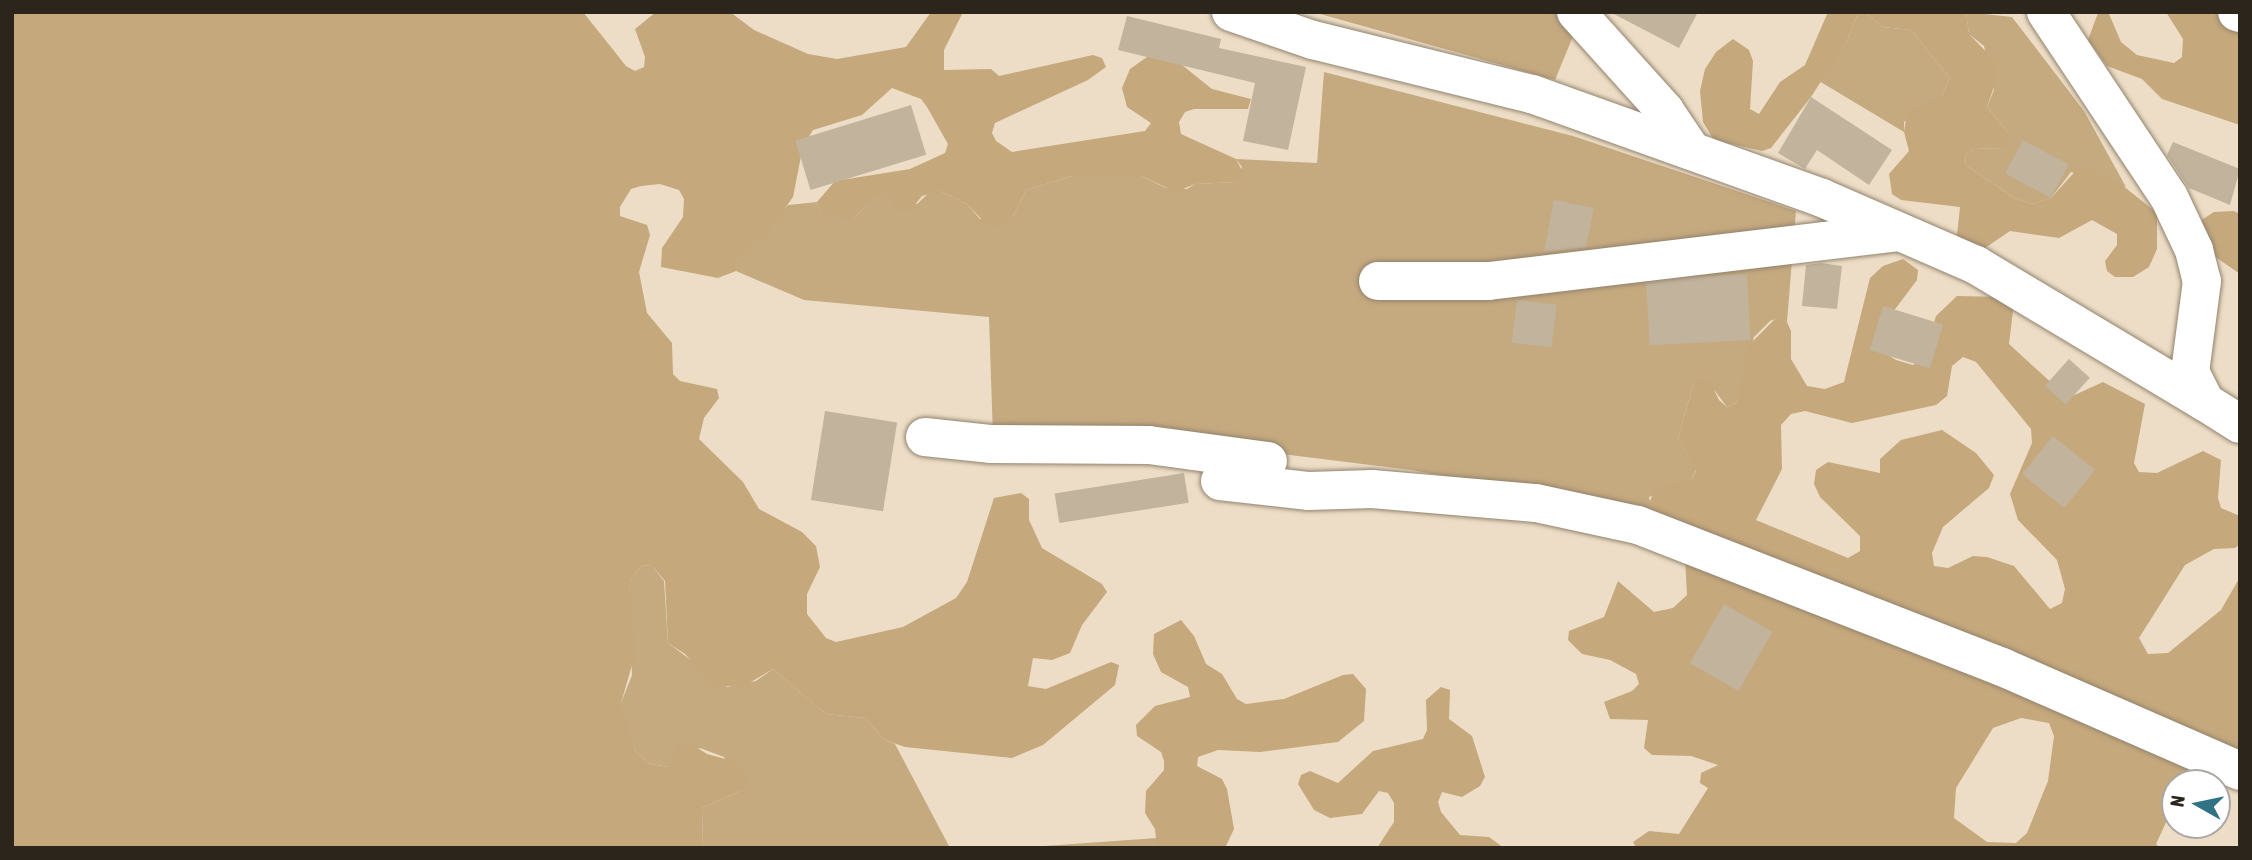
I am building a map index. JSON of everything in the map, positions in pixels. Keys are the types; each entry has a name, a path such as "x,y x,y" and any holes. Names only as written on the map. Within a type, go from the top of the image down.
{"street":[{"path":"1231,12 1313,40 1532,94 1692,151 1900,232 1976,265 2240,424"},
{"path":"1576,12 1665,111 1692,151"},
{"path":"2046,12 2169,197 2194,250 2202,281 2190,372 2205,402"},
{"path":"1378,281 1489,281 1900,232"},
{"path":"925,436 990,444 1149,444 1270,461 1372,489"},
{"path":"1220,481 1309,491 1372,489 1536,503 1638,525 2002,667 2240,771"}],"shaded area":[{"path":"12,12 583,12 626,66 635,71 644,67 645,57 635,29 656,12 730,12 754,30 808,54 837,59 906,47 931,12 963,12 944,50 944,70 991,69 999,76 1093,55 1102,58 1106,67 1088,80 995,123 992,133 996,141 1012,152 1145,131 1151,123 1127,107 1122,88 1130,69 1154,52 1172,57 1212,89 1251,99 1248,109 1194,109 1185,112 1179,122 1181,134 1236,159 1245,176 1237,182 1195,184 1176,192 1141,176 1072,176 1026,190 1013,216 997,227 987,225 967,204 940,191 922,196 909,212 899,212 883,189 855,217 845,220 820,212 817,202 835,181 910,169 945,153 948,144 921,99 892,88 862,115 813,130 803,146 793,197 768,232 736,261 736,271 718,278 661,267 662,248 683,217 684,199 679,190 660,184 641,186 631,189 620,207 620,216 647,225 650,235 639,272 647,313 672,343 673,374 680,381 717,389 719,398 704,418 699,439 743,482 759,509 802,532 816,546 820,567 807,594 807,614 826,638 836,642 903,627 956,598 967,582 994,498 1021,493 1029,499 1029,520 1042,548 1102,584 1107,592 1082,625 1070,653 1052,660 1033,658 1028,686 1046,689 1111,662 1119,665 1115,685 1043,745 1012,758 905,747 885,740 865,718 826,714 773,669 746,685 716,687 685,654 668,643 665,581 652,566 642,565 629,581 635,655 621,703 636,752 650,764 669,767 675,749 681,743 690,743 707,754 733,761 747,775 748,785 740,791 702,808 703,848 12,848"},
{"path":"1313,12 1583,12 1555,80"},
{"path":"1828,12 1966,12 1969,34 1996,62 1996,81 1987,107 2008,133 2010,142 2004,148 1974,149 1965,155 1966,165 2014,198 2032,204 2051,198 2080,166 2117,181 2157,213 2157,249 2149,267 2133,277 2115,277 2107,271 2105,261 2117,245 2117,234 2092,220 2059,238 2010,231 1979,252 1957,235 1960,207 1901,200 1892,194 1889,174 1909,151 1904,132 1907,112 1942,96 1950,78 1911,30 1882,27 1868,14 1858,13 1847,41 1811,97 1771,148 1762,151 1714,140 1703,122 1700,91 1705,69 1716,52 1733,39 1749,50 1753,61 1750,109 1759,114 1780,82 1805,65"},
{"path":"1966,12 2012,17 2084,111 2126,187 2071,172 2051,198 2032,204 2014,198 1966,165 1965,155 1974,149 2003,148 2008,133 1987,107 1994,90 1984,46 1969,34"},
{"path":"2166,12 2240,12 2240,125 2162,99 2142,79 2107,66 2088,40 2098,13 2109,14 2121,42 2137,55 2174,63 2182,57 2183,39"},
{"path":"1858,13 1868,14 1882,27 1911,30 1950,78 1942,96 1904,122 1904,132 1819,81 1847,41"},
{"path":"1324,72 1573,136 1796,211 1787,322 1778,318 1770,321 1754,337 1736,403 1727,407 1715,391 1694,382 1678,438 1696,470 1692,479 1649,497 1653,514 1411,470 1202,444 993,437 989,317 804,300 736,271 736,261 788,205 817,202 820,212 855,217 883,188 895,204 917,204 931,191 940,191 967,204 980,219 1013,216 1026,190 1072,176 1141,176 1166,188 1187,189 1195,184 1237,182 1242,167 1236,159 1317,163"},
{"path":"2234,211 2240,214 2240,274 2214,256 2200,221 2214,212"},
{"path":"1903,259 1918,270 1917,280 1890,316 1888,355 1896,360 1913,365 1922,361 1936,316 1957,296 2006,297 2014,303 2009,344 2068,398 2103,382 2145,404 2134,463 2139,472 2157,473 2203,451 2221,460 2218,498 2221,508 2240,516 2240,544 2235,548 2214,549 2185,565 2139,638 2148,654 2168,653 2221,610 2240,577 2240,770 2198,766 2196,769 2161,769 2161,833 2156,844 2160,848 1636,848 1633,842 1649,831 1679,834 1708,788 1700,783 1701,773 1718,765 1691,756 1652,755 1644,748 1648,720 1610,719 1604,702 1632,691 1639,684 1636,674 1610,660 1582,654 1568,640 1569,631 1604,617 1618,581 1654,612 1673,608 1687,595 1685,558 1649,505 1654,489 1692,479 1696,471 1678,438 1694,382 1702,379 1710,382 1719,400 1727,407 1736,403 1749,345 1777,317 1787,322 1791,331 1791,359 1807,386 1825,389 1844,382 1870,278 1883,266","holes":["1963,357 1976,362 2031,429 2032,443 2010,494 2018,520 2057,560 2065,589 2062,603 2050,609 2014,566 1987,557 1973,556 1948,568 1934,566 1932,553 1943,527 1989,488 1994,475 1976,453 1942,430 1901,440 1880,459 1880,473 1828,462 1816,470 1814,484 1820,497 1860,536 1860,551 1848,558 1756,520 1782,469 1781,425 1791,414 1805,411 1852,423 1936,405 1947,396 1952,366","2021,718 2049,723 2054,736 2048,781 2027,833 2016,843 1987,842 1954,818 1956,788 1993,728"]},
{"path":"642,565 652,566 664,581 668,643 727,687 756,681 773,669 826,714 865,718 885,740 895,744 950,848 703,848 702,808 740,791 724,757 700,748 674,758 669,767 650,764 636,752 623,713 621,703 632,675 629,581"},
{"path":"1181,620 1194,636 1206,664 1222,674 1237,699 1246,704 1284,699 1343,675 1353,674 1366,689 1364,721 1338,742 1260,752 1218,750 1198,757 1197,766 1222,779 1227,789 1234,829 1225,848 1157,848 1155,829 1145,813 1146,791 1164,770 1164,761 1161,752 1137,736 1136,725 1155,706 1190,697 1188,687 1161,672 1153,654 1154,634"},
{"path":"1441,687 1450,690 1449,719 1472,736 1485,777 1480,786 1462,797 1442,792 1438,802 1441,812 1460,835 1489,837 1504,848 1377,848 1394,822 1394,803 1388,793 1379,791 1362,814 1330,818 1314,810 1298,784 1301,775 1310,771 1338,783 1373,751 1423,739 1427,730 1426,700"},
{"path":"1157,838 1157,848 1015,848"}],"building":[{"path":"1610,12 1698,12 1679,48"},
{"path":"1127,16 1221,39 1219,48 1306,67 1288,150 1243,141 1255,83 1118,50"},
{"path":"1811,97 1892,150 1869,185 1817,150 1805,169 1778,153"},
{"path":"911,105 926,155 810,190 795,140"},
{"path":"2023,140 2069,164 2051,198 2005,174"},
{"path":"2173,142 2240,169 2230,205 2189,188 2167,155"},
{"path":"1554,200 1594,208 1586,247 1544,252"},
{"path":"1821,263 1842,266 1837,309 1802,306 1806,265"},
{"path":"1747,274 1750,340 1650,345 1646,279"},
{"path":"1517,300 1557,305 1551,348 1512,343"},
{"path":"1883,306 1943,324 1930,368 1870,350"},
{"path":"2069,359 2090,378 2066,404 2045,386"},
{"path":"825,411 897,422 883,511 811,500"},
{"path":"2053,436 2095,470 2064,508 2022,474"},
{"path":"1184,473 1189,503 1059,523 1055,493"},
{"path":"1724,604 1772,632 1738,691 1690,663"}]}
